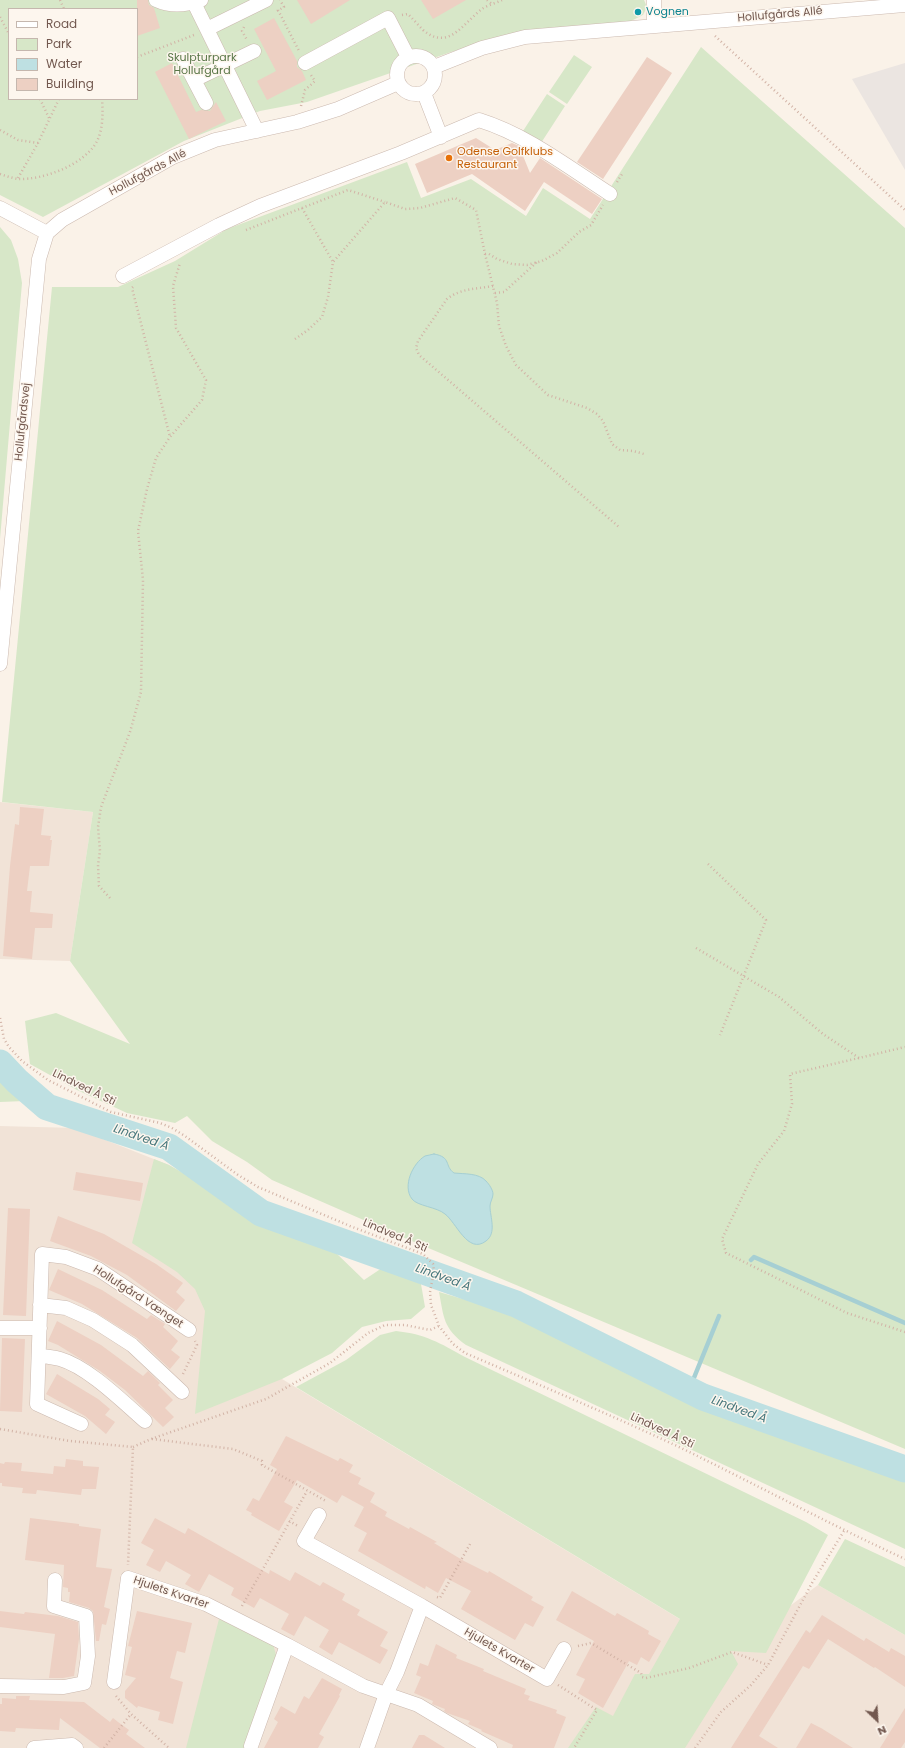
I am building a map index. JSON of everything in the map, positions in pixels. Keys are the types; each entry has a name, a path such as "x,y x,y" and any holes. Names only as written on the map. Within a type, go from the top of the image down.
{"street":[{"path":"156,0 177,5 198,1 207,29 257,131"},
{"path":"207,29 266,0"},
{"path":"654,0 654,26"},
{"name":"Hollufgårds Allé","path":"434,67 482,48 525,37 905,6"},
{"path":"305,63 388,18 408,57"},
{"path":"194,80 254,51"},
{"path":"416,55 423,57 430,61 434,67 436,75 434,82 430,89 424,93 418,95 406,92 398,83 397,71 403,60 408,57 416,55"},
{"path":"183,59 206,103"},
{"name":"Hollufgårds Allé","path":"47,233 62,220 173,157 216,140 303,120 338,109 398,83"},
{"path":"424,93 441,137"},
{"path":"123,276 219,225 260,206 441,137 479,120 501,127 530,143 610,194"},
{"path":"0,208 47,233"},
{"name":"Hollufgårdsvej","path":"0,664 39,259 47,233"},
{"name":"Hollufgård Vænget","path":"81,1424 37,1404 42,1254 66,1257 98,1269 148,1301 189,1330"},
{"path":"40,1305 66,1308 93,1320 132,1345 179,1389"},
{"path":"0,1328 40,1328"},
{"path":"39,1355 60,1359 77,1366 105,1387 144,1421"},
{"name":"Hjulets Kvarter","path":"319,1515 304,1541 422,1606 547,1679 564,1649"},
{"name":"Hjulets Kvarter","path":"114,1682 128,1578 206,1604 363,1686 418,1705 489,1748"},
{"path":"0,1686 64,1687 84,1683 88,1656 86,1616 54,1606 55,1580"},
{"path":"367,1748 386,1694 397,1672 422,1606"},
{"path":"251,1746 287,1645"},
{"path":"34,1748 72,1745 76,1748"}],"path":[{"path":"271,14 284,7 280,0"},
{"path":"487,0 492,4"},
{"path":"388,18 408,14 424,30 434,36 444,38 456,34 483,9 502,0"},
{"path":"278,10 305,63"},
{"path":"0,17 8,32"},
{"path":"701,22 905,210"},
{"path":"250,24 243,28 242,31 254,51"},
{"path":"138,57 207,29"},
{"path":"303,120 301,103 305,90 315,81"},
{"path":"40,100 49,118"},
{"path":"17,179 38,143 58,100"},
{"path":"0,174 17,179 35,177 56,172 74,164 88,154 98,139 101,125 102,100"},
{"path":"0,130 18,140 38,143"},
{"path":"485,254 489,254 497,259 512,264 528,265 557,253 579,232 591,225 622,174"},
{"path":"240,232 348,190 405,209 420,208 455,198 476,210 495,293 499,326 506,346 516,365 548,395 588,408 597,414 603,421 612,444 620,450 644,454"},
{"path":"295,339 313,326 322,317 328,297 333,262 385,202"},
{"path":"302,208 333,262"},
{"path":"173,266 184,261"},
{"path":"495,293 504,292 537,262"},
{"path":"110,898 99,886 98,865 100,852 98,827 101,806 130,732 141,692 143,580 138,531 147,489 156,458 170,437 202,400 206,380 176,328 173,286 180,263"},
{"path":"138,284 132,288 170,437"},
{"path":"493,286 469,289 447,299 418,341 416,348 420,355 619,528"},
{"path":"708,864 766,920 720,1035"},
{"path":"696,948 779,997 823,1034 859,1058"},
{"name":"Lindved Å Sti","path":"0,1018 4,1039 8,1047 22,1061 48,1080 111,1112 160,1123 172,1128 238,1176 258,1187 350,1226 423,1254 432,1264 434,1271 430,1292 431,1306 439,1326 453,1344 465,1353 602,1411 680,1448 844,1531 905,1560"},
{"path":"905,1047 790,1074 792,1104 784,1131 758,1164 722,1239 726,1253 847,1313 905,1332"},
{"path":"0,1429 70,1441 133,1447 151,1438 266,1399 330,1362 368,1333 385,1325 405,1325 430,1330 439,1326"},
{"path":"179,1389 198,1345 189,1330"},
{"path":"151,1438 233,1449 262,1461 262,1465 326,1501 319,1515"},
{"path":"128,1578 133,1447"},
{"path":"235,1619 307,1491"},
{"path":"695,1748 721,1712 751,1685 768,1665 812,1583 844,1531"},
{"path":"422,1606 428,1593 440,1598 470,1544"},
{"path":"564,1649 591,1643 642,1673 642,1677 646,1678 689,1668 732,1652 768,1665"},
{"path":"547,1679 596,1710 574,1748"},
{"path":"114,1682 114,1694 131,1714 169,1748"},
{"path":"104,1748 131,1714"}],"shaded area":[{"path":"905,63 905,170 852,79"},
{"path":"0,802 93,812 70,961 0,959"},
{"path":"0,1126 75,1128 169,1165 249,1220 282,1379 731,1650 818,1585 905,1635 905,1748 0,1748"}],"green space":[{"name":"Skulpturpark Hollufgård","path":"0,0 644,0 647,7 643,15 631,21 523,31 451,52 307,102 260,111 184,141 43,217 0,195"},
{"path":"701,47 905,228 905,1449 407,1239 272,1180 247,1162 212,1141 187,1116 175,1123 127,1113 77,1090 30,1064 25,1021 56,1013 130,1044 70,961 93,812 2,802 52,287 118,287 175,261 227,229 407,162 421,198 471,179 526,216 543,188 590,219"},
{"path":"574,55 592,67 567,104 549,92"},
{"path":"547,94 565,106 541,143 523,131"},
{"path":"0,227 11,240 18,259 22,283 0,539"},
{"path":"0,1070 25,1101 0,1102"},
{"path":"154,1159 169,1165 280,1227 335,1252 364,1280 382,1268 421,1284 425,1307 411,1319 386,1321 362,1327 332,1353 282,1379 195,1414 205,1311 195,1289 177,1272 132,1243"},
{"path":"439,1292 535,1320 718,1410 807,1442 905,1472 905,1549 466,1345 458,1339 449,1328 444,1316"},
{"path":"396,1331 416,1334 440,1343 465,1357 806,1522 828,1535 766,1653 731,1651 738,1664 685,1748 568,1748 596,1707 613,1716 635,1674 649,1674 680,1619 296,1387 346,1360 380,1335"},
{"path":"845,1539 905,1567 905,1635 818,1585"},
{"path":"219,1619 273,1644 276,1655 245,1748 186,1748"}],"water":[{"path":"434,1154 440,1155 446,1159 449,1168 454,1173 471,1174 483,1178 491,1187 493,1194 490,1206 492,1229 489,1238 486,1241 480,1244 474,1244 468,1241 445,1214 418,1203 412,1199 409,1194 408,1188 410,1175 416,1164 425,1156"}],"building":[{"path":"137,0 148,0 149,5 154,8 160,28 138,36"},
{"path":"297,0 350,0 311,24"},
{"path":"421,0 466,0 433,19"},
{"path":"274,18 297,61 297,67 302,71 306,80 267,100 257,81 276,71 254,29"},
{"path":"647,57 672,73 603,179 577,162"},
{"path":"172,63 196,112 201,110 210,111 216,102 226,121 189,139 155,72"},
{"path":"476,138 495,150 512,143 519,146 530,173 540,158 602,199 592,214 544,182 525,211 472,174 427,193 415,164"},
{"path":"20,807 44,809 41,835 51,836 50,840 52,840 49,866 30,866 27,891 32,891 30,912 53,914 52,928 35,928 32,959 3,956 10,866 15,824 19,825"},
{"path":"76,1172 143,1183 140,1201 73,1190"},
{"path":"8,1208 30,1209 26,1316 3,1315"},
{"path":"58,1216 104,1234 156,1264 183,1283 176,1292 185,1300 176,1311 127,1275 91,1256 50,1241"},
{"path":"58,1269 102,1290 147,1319 151,1315 165,1324 163,1327 178,1341 171,1350 180,1357 170,1369 137,1338 82,1304 49,1290"},
{"path":"57,1321 101,1345 143,1376 148,1371 160,1383 158,1385 173,1400 165,1408 174,1417 163,1427 125,1390 100,1371 58,1345 48,1341"},
{"path":"2,1338 25,1339 22,1412 0,1411"},
{"path":"57,1374 98,1399 110,1409 105,1415 115,1422 106,1434 85,1416 46,1394"},
{"path":"286,1436 338,1461 340,1458 353,1465 349,1472 361,1478 358,1484 375,1493 370,1502 387,1512 385,1516 409,1529 410,1527 437,1542 434,1543 464,1561 488,1573 489,1571 533,1597 531,1600 544,1607 533,1627 525,1623 515,1640 461,1609 471,1591 446,1578 438,1593 426,1586 425,1589 358,1551 367,1533 354,1526 364,1507 342,1495 337,1503 297,1480 284,1502 293,1507 279,1531 251,1515 252,1513 246,1510 253,1498 259,1501 277,1469 270,1465"},
{"path":"66,1459 83,1461 83,1466 99,1467 96,1489 82,1489 81,1495 37,1490 36,1494 22,1493 23,1488 2,1486 2,1483 0,1483 0,1463 22,1463 21,1471 53,1474 54,1466 65,1467"},
{"path":"30,1518 79,1524 79,1526 101,1529 96,1567 112,1569 104,1607 110,1609 106,1625 102,1624 99,1641 96,1641 93,1611 89,1608 69,1602 70,1592 68,1592 68,1588 63,1587 64,1565 25,1560"},
{"path":"155,1518 185,1534 188,1528 269,1574 270,1570 290,1581 295,1572 320,1586 323,1582 345,1594 342,1600 360,1610 357,1615 388,1632 380,1646 388,1650 380,1664 339,1642 332,1655 319,1647 329,1630 305,1616 294,1636 281,1629 289,1614 260,1598 254,1608 231,1595 234,1588 209,1574 199,1592 185,1584 191,1575 166,1561 160,1572 146,1565 154,1550 141,1543"},
{"path":"572,1591 615,1616 617,1613 649,1631 648,1634 661,1641 649,1662 641,1657 637,1665 629,1661 603,1708 578,1693 585,1679 576,1675 594,1641 556,1620"},
{"path":"0,1611 58,1616 78,1622 79,1639 74,1676 49,1678 55,1634 0,1627"},
{"path":"137,1611 192,1623 185,1653 177,1651 170,1678 183,1682 173,1724 158,1720 160,1712 138,1706 137,1708 125,1698 125,1691 136,1678 125,1675 132,1647 128,1646"},
{"path":"822,1615 864,1641 866,1638 889,1652 891,1648 905,1656 905,1687 828,1639 809,1669 803,1666 759,1736 778,1748 731,1748 806,1630 810,1633"},
{"path":"436,1644 457,1655 456,1658 484,1669 483,1671 526,1689 524,1694 530,1696 528,1700 557,1710 556,1713 566,1717 554,1748 512,1748 513,1745 481,1731 482,1730 468,1724 470,1721 447,1713 444,1711 445,1709 432,1704 433,1701 414,1693 421,1677 416,1675 420,1663 428,1666"},
{"path":"322,1678 342,1689 339,1695 340,1696 319,1734 324,1737 318,1748 264,1748 278,1722 274,1719 281,1706 295,1714 304,1696 309,1699"},
{"path":"16,1696 30,1696 29,1700 84,1702 110,1722 113,1718 129,1730 126,1734 145,1748 100,1748 60,1718 59,1730 16,1728 15,1732 0,1731 0,1704 2,1704 2,1698 16,1699"},
{"path":"905,1708 905,1742 901,1748 880,1748"},
{"path":"811,1723 821,1728 853,1748 796,1748"},
{"path":"419,1735 424,1735 445,1748 412,1748"}],"waterway":[{"name":"Lindved Å","path":"0,1063 17,1081 47,1107 169,1147 261,1213 516,1304 703,1397 905,1469"},
{"path":"751,1260 754,1257 905,1323"},
{"path":"689,1390 719,1316"}],"place":[{"name":"Vognen","path":"638,12"},
{"name":"Odense Golfklubs Restaurant","path":"449,158"}]}
